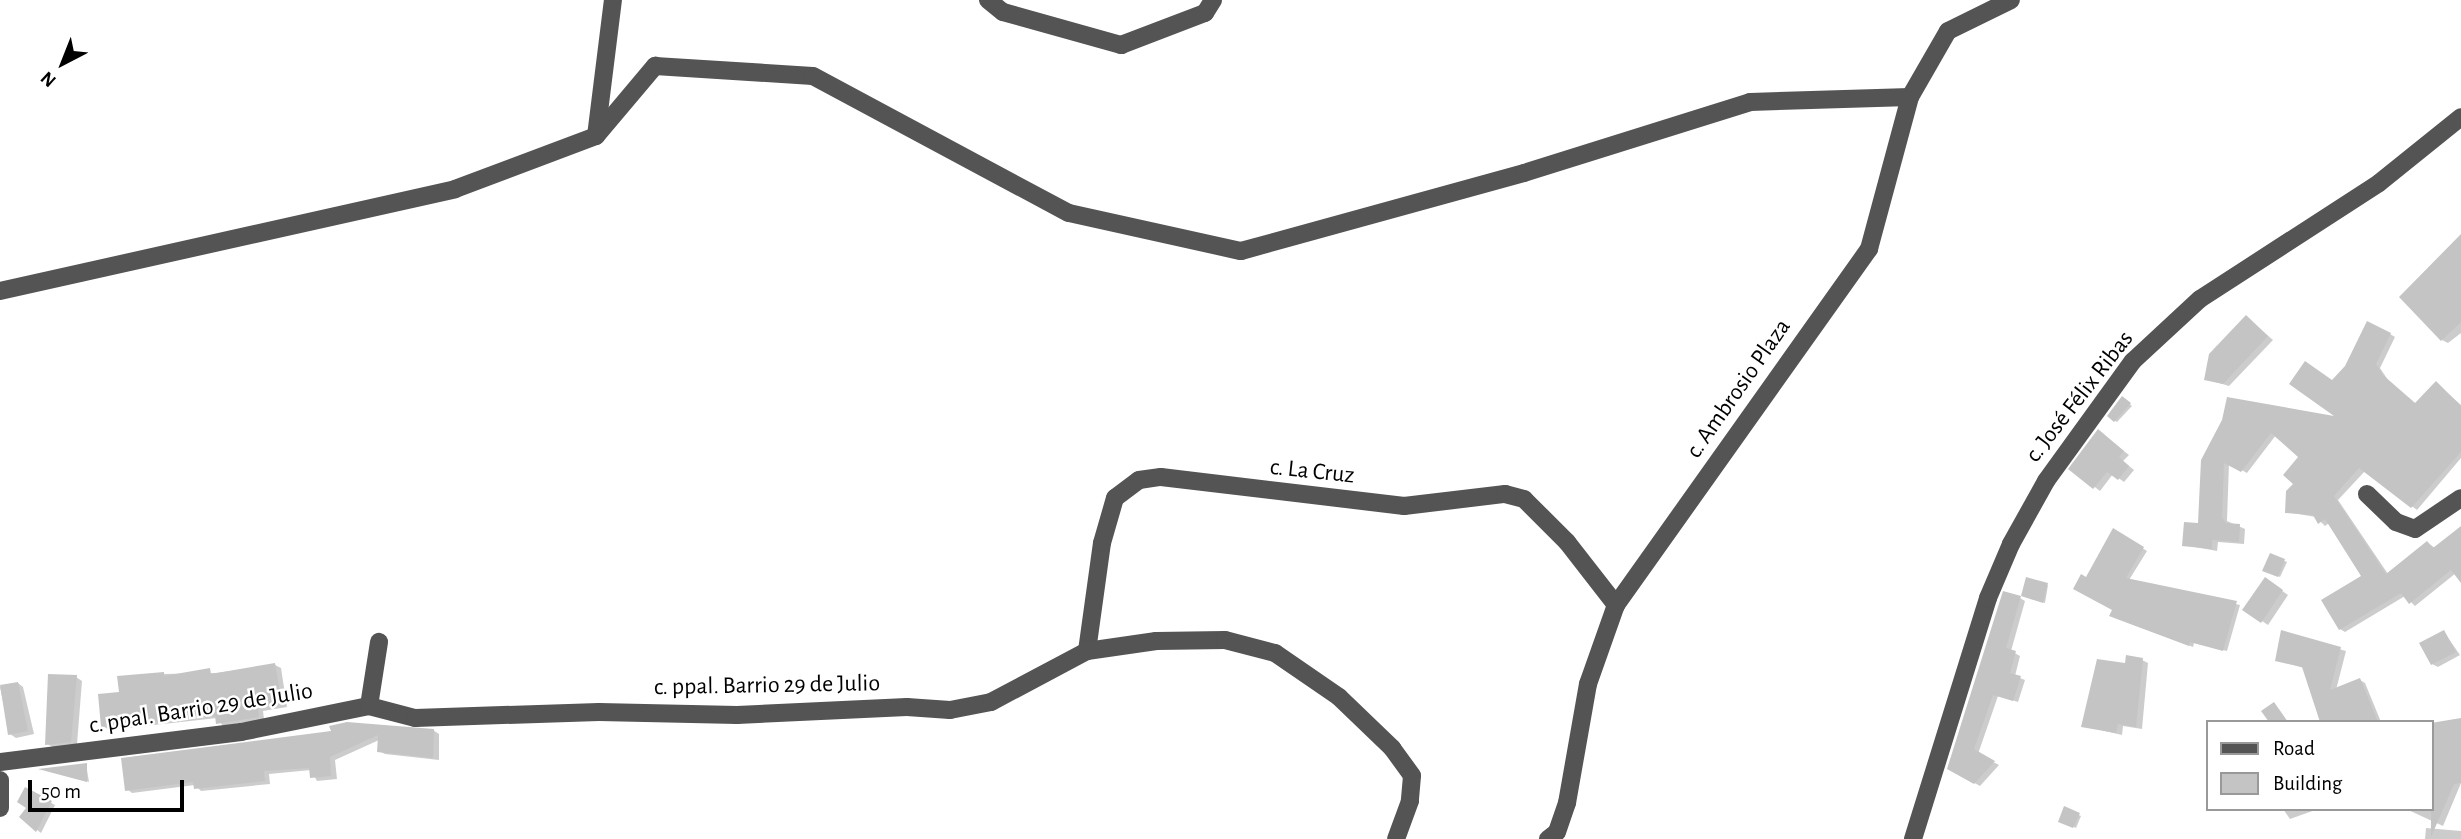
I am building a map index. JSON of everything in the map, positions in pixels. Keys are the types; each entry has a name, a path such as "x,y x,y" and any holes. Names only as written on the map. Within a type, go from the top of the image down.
{"street":[{"path":"596,136 613,0"},
{"path":"988,0 1003,12 1121,45 1205,13 1213,0"},
{"name":"c. Ambrosio Plaza","path":"1548,839 1557,832 1567,803 1588,684 1616,605 1869,249 1910,97 1948,30 2011,0"},
{"path":"0,291 455,189 596,136 654,66 813,76 1069,213 1241,251 1524,173 1750,102 1910,97"},
{"name":"c. José Félix Ribas","path":"1913,839 1988,598 2011,544 2046,481 2133,360 2200,299 2379,183 2461,117"},
{"name":"c. La Cruz","path":"1087,651 1102,542 1115,498 1139,480 1161,477 1404,506 1505,494 1524,499 1567,542 1616,605"},
{"path":"2367,494 2396,522 2415,529 2461,498"},
{"name":"c. ppal. Barrio 29 de Julio","path":"0,762 241,732 369,706 415,718 950,710 991,702 1087,651 1156,641 1225,640 1275,653 1339,697 1392,748 1412,776 1410,801 1396,839"},
{"path":"369,706 380,642"},
{"path":"0,780 0,808"}],"building":[{"path":"2461,234 2461,322 2441,341 2399,297"},
{"path":"2246,315 2268,336 2223,384 2204,380 2209,354"},
{"path":"2367,321 2391,333 2376,364 2383,375 2415,403 2436,381 2461,406 2461,452 2411,508 2359,468 2334,496 2386,574 2427,541 2433,548 2461,526 2461,583 2451,570 2409,604 2401,593 2339,630 2321,600 2361,576 2325,519 2318,524 2313,515 2285,513 2286,491 2293,484 2283,475 2298,457 2271,433 2241,472 2224,463 2222,517 2226,523 2240,524 2239,542 2212,540 2212,549 2182,546 2184,522 2198,523 2201,460 2222,420 2227,397 2334,416 2289,384 2305,361 2332,380 2345,366"},
{"path":"2122,396 2131,403 2114,422 2107,416"},
{"path":"2098,429 2124,451 2119,457 2129,466 2118,480 2107,472 2093,489 2068,469"},
{"path":"2113,528 2144,547 2126,578 2237,601 2223,651 2190,642 2189,646 2109,616 2112,610 2073,589 2081,574 2086,577"},
{"path":"2270,553 2285,559 2278,577 2262,571"},
{"path":"2026,577 2048,583 2043,603 2021,596"},
{"path":"2265,577 2283,590 2261,623 2242,610"},
{"path":"2003,591 2021,596 2006,648 2016,651 2010,673 2021,676 2013,701 1993,695 1974,749 1995,761 1974,784 1947,769"},
{"path":"2281,630 2341,647 2330,690 2360,678 2377,720 2319,720 2302,667 2275,661"},
{"path":"2444,630 2456,652 2431,665 2419,643"},
{"path":"2126,655 2143,658 2136,727 2118,724 2116,733 2081,727 2097,659 2125,663"},
{"path":"275,663 282,704 258,708 259,717 216,724 215,716 101,727 98,694 119,692 117,676 164,672 164,676 210,668 211,674"},
{"path":"48,674 77,675 71,742 45,745"},
{"path":"18,682 28,731 8,735 0,685"},
{"path":"2274,702 2287,720 2268,720 2261,711"},
{"path":"2461,718 2461,783 2454,784 2431,837 2433,811 2433,723"},
{"path":"347,722 434,729 433,758 377,752 378,735 330,757 331,776 310,778 309,768 264,771 265,781 194,789 193,782 125,791 121,758 331,731 329,726"},
{"path":"87,763 87,782 38,769"},
{"path":"25,787 52,801 36,832 19,817 26,808 17,802"},
{"path":"2064,806 2080,813 2073,828 2058,822"}]}
